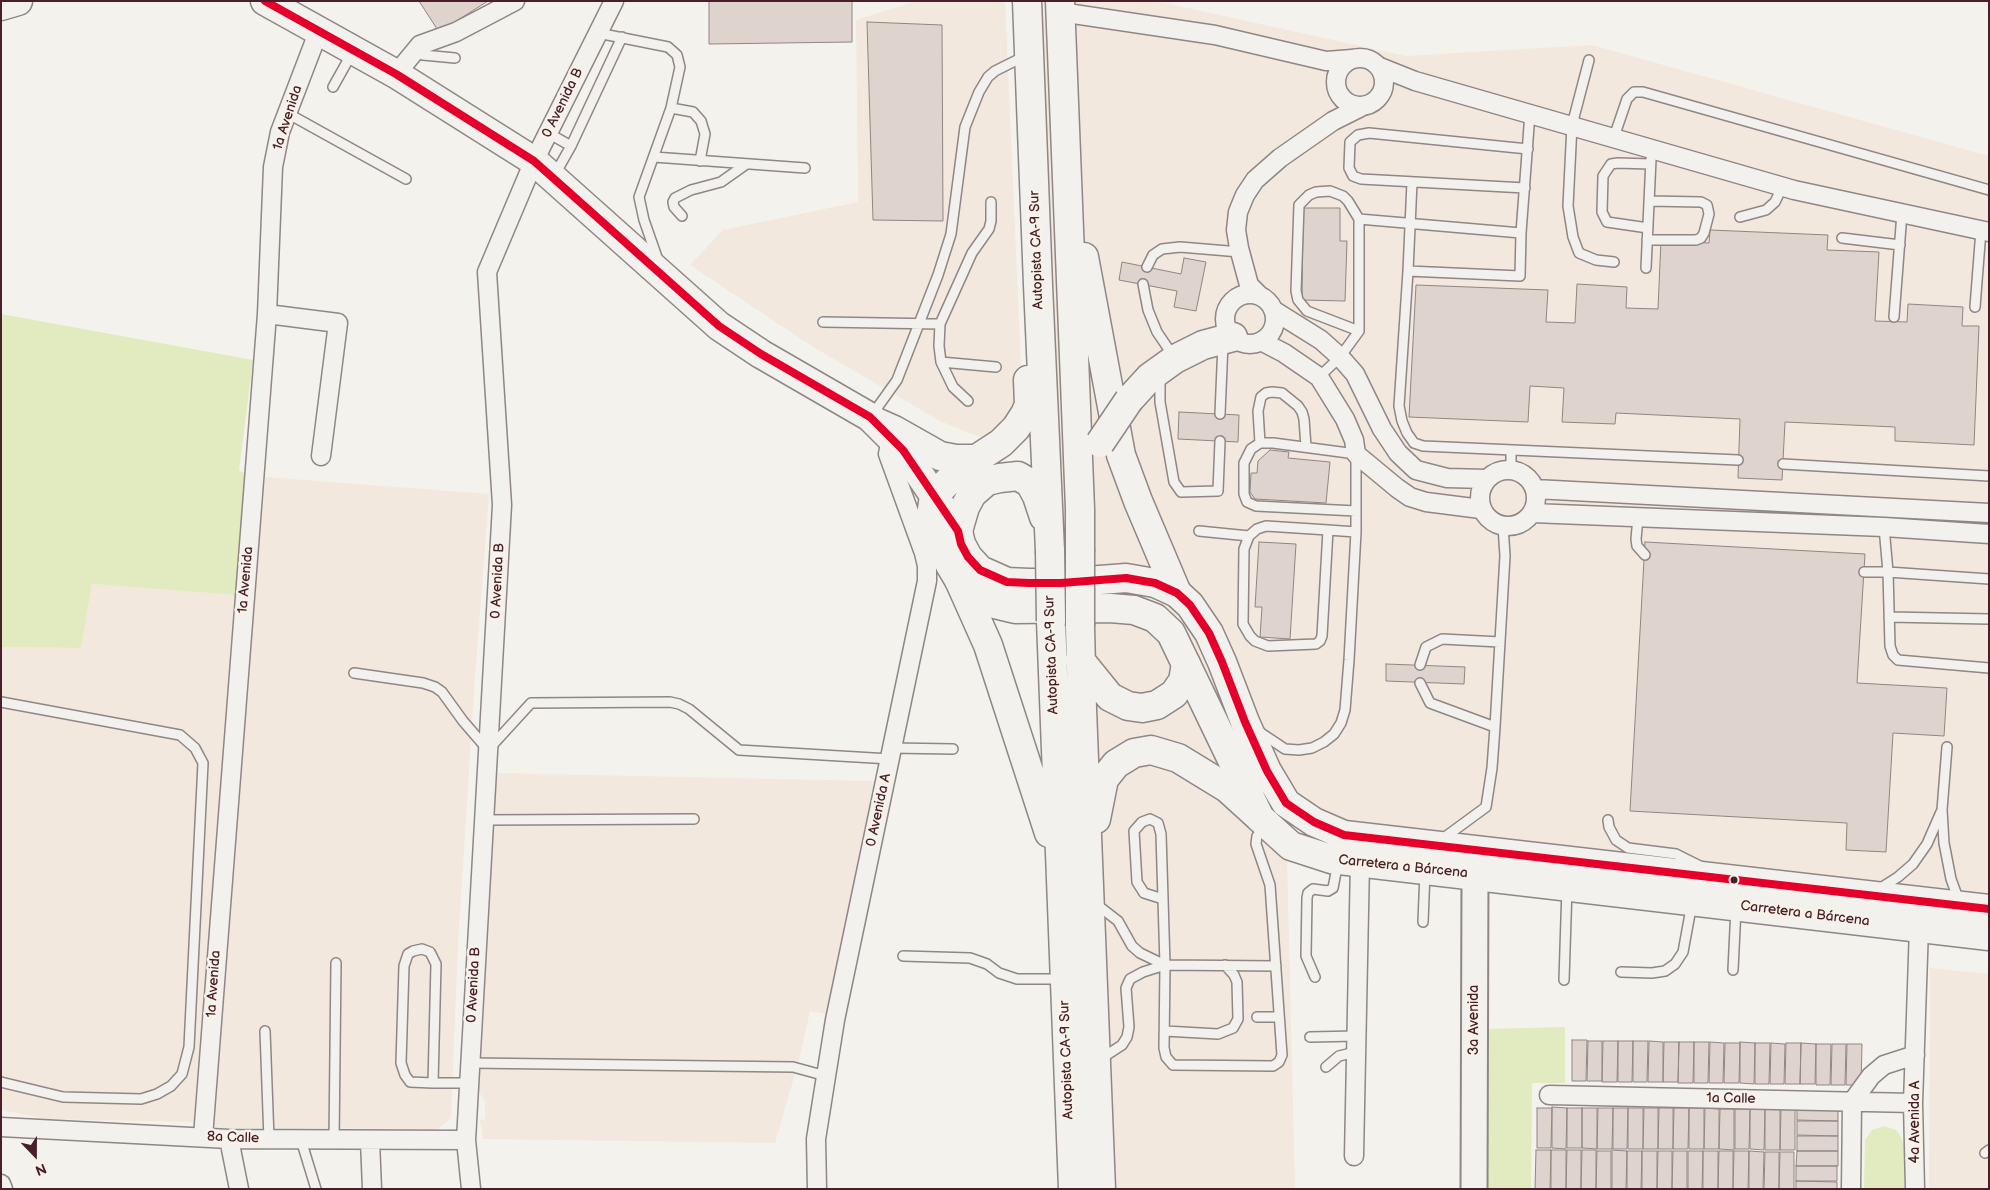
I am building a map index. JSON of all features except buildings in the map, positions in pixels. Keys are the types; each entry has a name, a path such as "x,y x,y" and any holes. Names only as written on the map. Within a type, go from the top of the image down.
{"main road":[{"path":"1,6 18,1"},
{"path":"265,1 396,74 543,170 719,326 761,354 879,426 894,430 940,456 956,459 975,459"},
{"name":"Autopista CA-9 Sur","path":"1028,1 1038,285 1050,543 1059,862 1073,1189"},
{"name":"Autopista CA-9 Sur","path":"1060,6 1080,509 1080,660 1101,1189"},
{"path":"1065,143 1073,178 1086,268 1121,455 1138,501 1177,593"},
{"path":"1038,285 1026,332 1029,397 1026,414 1002,443 958,471 934,496 931,516 934,531 959,580 988,645 1059,862"},
{"path":"1080,509 1087,475 1100,443 1129,400 1150,377 1168,364 1203,345 1228,339"},
{"name":"Carretera a Bárcena","path":"879,426 902,450 958,531 961,544 980,570 1007,582 1061,583 1126,578 1155,583 1177,593 1190,605 1209,633 1267,771 1286,803 1314,822 1344,835 1429,857 1476,863 1724,879 1989,909"},
{"path":"958,531 965,506 972,494 987,481 1018,476 1030,484 1037,496 1050,543"},
{"name":"Carretera a Bárcena","path":"959,580 986,602 1015,609 1110,608 1134,610 1156,618 1172,633 1264,822 1291,846 1349,861 1429,857"},
{"path":"1080,660 1110,697 1128,706 1142,708 1157,705 1174,694 1182,681 1186,664"},
{"path":"1087,859 1104,779 1116,764 1134,754 1151,750 1178,758 1226,788 1264,822"},
{"name":"Carretera a Bárcena","path":"1476,863 1567,886 1989,936"}],"street":[{"path":"396,74 413,52 426,42 456,32 515,1"},
{"name":"0 Avenida B","path":"471,1189 466,1140 502,504 491,359 487,272 543,170 548,133 614,1"},
{"path":"1060,6 1215,35 1326,61 1367,58 1380,67 1415,80 1614,137 1651,156 1782,187 1985,231"},
{"name":"1a Avenida","path":"203,1137 266,314 273,167 280,132 319,30"},
{"path":"1314,58 1330,71 1346,103 1361,107"},
{"path":"1333,121 1338,101 1337,85 1341,68 1352,59"},
{"path":"1380,67 1385,82 1381,96"},
{"path":"1247,280 1245,288 1231,302 1225,316 1228,339 1246,344 1261,341 1271,331 1275,317 1266,299 1252,290 1247,280 1240,252 1236,230 1238,212 1245,195 1255,180 1280,158 1333,121 1361,107 1369,106 1397,86 1415,80"},
{"path":"1237,297 1244,294 1260,296"},
{"path":"1273,310 1321,340 1355,374 1382,429 1406,462 1416,470 1448,478 1487,479 1502,471 1511,470 1525,476 1535,489 1536,497 1532,513 1527,519 1520,524 1503,526 1490,520 1481,509 1480,493 1487,479"},
{"path":"266,314 338,323 321,456"},
{"path":"1261,341 1284,353 1319,377 1345,420 1354,440 1356,454 1410,496 1446,506 1481,509"},
{"name":"0 Avenida A","path":"817,1189 816,1139 835,1020 926,587 927,573 924,553 879,426"},
{"path":"1535,489 1989,513"},
{"path":"1532,513 1989,534"},
{"path":"1349,861 1356,1044 1354,1156"},
{"name":"3a Avenida","path":"1474,1189 1476,863"},
{"name":"4a Avenida A","path":"1914,1189 1913,1103 1919,927"},
{"path":"1851,1189 1852,1102 1871,1076 1884,1065 1915,1055"},
{"name":"1a Calle","path":"1549,1095 1913,1103"},
{"name":"8a Calle","path":"1,1127 229,1139 334,1141 466,1140"},
{"path":"229,1139 238,1189"},
{"path":"370,1141 372,1189"},
{"path":"1,1184 3,1189"}],"lane":[{"path":"598,33 668,47 677,55 680,66 671,108 640,197 644,220 665,279"},
{"path":"543,170 571,146 622,37"},
{"path":"333,87 354,50"},
{"path":"413,52 423,55 455,58"},
{"path":"879,426 938,275 951,234 965,127 979,92 988,77 995,71 1029,54"},
{"path":"1589,60 1572,125 1568,206 1573,238 1579,253 1596,260 1614,262"},
{"path":"1614,137 1627,99 1634,92 1642,92 1989,190"},
{"path":"671,108 693,112 701,121 705,134 700,161"},
{"path":"1408,271 1520,276 1521,233 1530,112"},
{"path":"287,113 406,179"},
{"path":"548,133 571,146"},
{"path":"1525,188 1361,179 1353,176 1348,168 1350,142 1358,135 1369,133 1528,149"},
{"path":"1646,268 1647,240 1648,228 1651,156 1618,163 1607,168 1603,176 1602,212 1607,222 1648,228"},
{"path":"654,157 805,168"},
{"path":"682,216 674,207 673,202 675,198 691,190 721,182 745,165"},
{"path":"1412,182 1399,406 1407,433 1414,443 1423,446 1738,460"},
{"path":"1740,217 1766,210 1775,202 1782,187"},
{"path":"1319,377 1340,357 1359,331 1359,219 1348,201 1337,193 1323,190 1309,195 1299,205 1296,290 1298,300 1307,310 1359,331"},
{"path":"1647,240 1696,240 1701,238 1709,214 1707,205 1701,202 1649,201"},
{"path":"968,401 953,387 940,362 940,324 972,253 989,229 991,202"},
{"path":"1894,317 1902,213"},
{"path":"1359,219 1521,233"},
{"path":"1975,306 1985,231"},
{"path":"1842,238 1900,245"},
{"path":"1147,267 1153,255 1162,249 1180,247 1240,252"},
{"path":"1143,284 1151,318 1168,364 1159,387 1160,402 1174,482 1182,492 1218,491 1220,441"},
{"path":"823,322 940,324"},
{"path":"1220,414 1228,339"},
{"path":"940,362 996,367"},
{"path":"1260,443 1258,411 1261,397 1266,393 1272,392 1282,393 1298,406 1302,412 1306,447"},
{"path":"1245,722 1285,749 1299,750 1312,748 1324,742 1334,734 1341,723 1345,710 1356,532 1356,511 1356,454 1260,443 1251,449 1244,463 1244,494 1247,502 1256,506 1356,511"},
{"path":"1511,450 1511,470"},
{"path":"1783,464 1989,476"},
{"path":"1638,518 1637,546 1645,555"},
{"path":"1328,530 1322,636 1316,644 1268,646 1255,641 1243,624 1244,550 1249,536 1256,529 1266,526 1328,530 1356,532"},
{"path":"1423,922 1429,857 1486,807 1492,768 1495,727 1505,556 1503,526"},
{"path":"1884,528 1888,572 1890,646 1893,654 1898,660 1989,668"},
{"path":"1199,531 1249,536"},
{"path":"1864,572 1888,572 1989,580"},
{"path":"1889,617 1989,618"},
{"path":"1420,665 1426,647 1442,639 1500,642"},
{"path":"354,674 423,683 435,688 442,692 463,721 488,750 531,703 670,702 688,708 739,750 891,753 953,749"},
{"path":"1420,682 1430,703 1495,727"},
{"path":"1,702 180,735 196,748 203,764 189,1047 182,1074 171,1086 157,1094 141,1099 63,1097 1,1082"},
{"path":"1947,747 1942,810 1946,860 1961,906"},
{"path":"1869,896 1898,877 1913,864 1927,844 1942,810"},
{"path":"484,820 694,819"},
{"path":"1163,899 1144,893 1137,882 1134,832 1142,822 1150,820 1158,823 1161,834 1163,899 1165,966 1164,1048 1166,1057 1173,1065 1273,1066 1280,1062 1282,1054 1270,885 1256,844 1256,836 1264,822"},
{"path":"1608,820 1609,827 1616,840 1628,848 1676,854 1724,879"},
{"path":"1315,977 1306,956 1308,893 1313,889 1328,891 1333,888 1349,861"},
{"path":"1564,980 1567,886"},
{"path":"1089,899 1118,921 1132,946 1140,954 1165,966"},
{"path":"1621,972 1652,974 1665,971 1676,964 1684,952 1692,900"},
{"path":"1733,970 1736,906"},
{"path":"433,1083 436,964 430,952 422,949 408,954 404,966 401,1063 405,1075 410,1082 433,1083 469,1083"},
{"path":"904,956 970,958 987,964 999,973 1017,979 1064,978"},
{"path":"334,1141 336,963"},
{"path":"1096,1062 1122,1045 1127,1037 1129,1027 1126,988 1130,980 1142,972 1165,966 1276,966"},
{"path":"1165,1031 1218,1034 1233,1028 1238,1020 1237,982 1225,966"},
{"path":"1257,1017 1279,1017"},
{"path":"265,1030 269,1139"},
{"path":"1310,1037 1356,1044"},
{"path":"1326,1067 1356,1044"},
{"path":"470,1063 793,1068 826,1076"},
{"path":"301,1140 316,1189"}],"shaded area":[{"path":"916,1 1005,1 1022,390 997,429 980,437 940,421 810,345 690,265 723,230 858,202 856,20"},
{"path":"1037,1 1156,1 1406,56 1592,45 1989,156 1989,898 1353,829 1289,793 1287,858 1295,1189 1082,1189"},
{"path":"265,477 489,494 458,943 451,1118 438,1129 213,1128 226,933"},
{"path":"92,584 236,595 195,1122 47,1119 1,1110 1,647 81,648"},
{"path":"494,773 874,781 826,1014 810,1011 799,1060 775,1143 483,1139 480,1120 485,1119 485,1102 478,1090 478,1074"},
{"path":"1930,968 1989,974 1989,1189 1929,1189"}],"green space":[{"path":"1,314 253,360 239,471 247,473 236,595 92,584 81,648 1,647"},
{"path":"1565,1027 1565,1083 1532,1083 1531,1189 1486,1189 1486,1029"},
{"path":"1884,1126 1896,1130 1904,1145 1904,1189 1864,1189 1865,1140 1872,1130"}],"transit line":[{"path":"265,1 396,74 534,161 719,326 761,354 870,417 903,450 958,531 961,544 968,557 980,570 1007,582 1061,583 1126,578 1155,583 1177,593 1190,605 1209,633 1267,771 1286,803 1314,822 1344,835 1989,909"}]}
